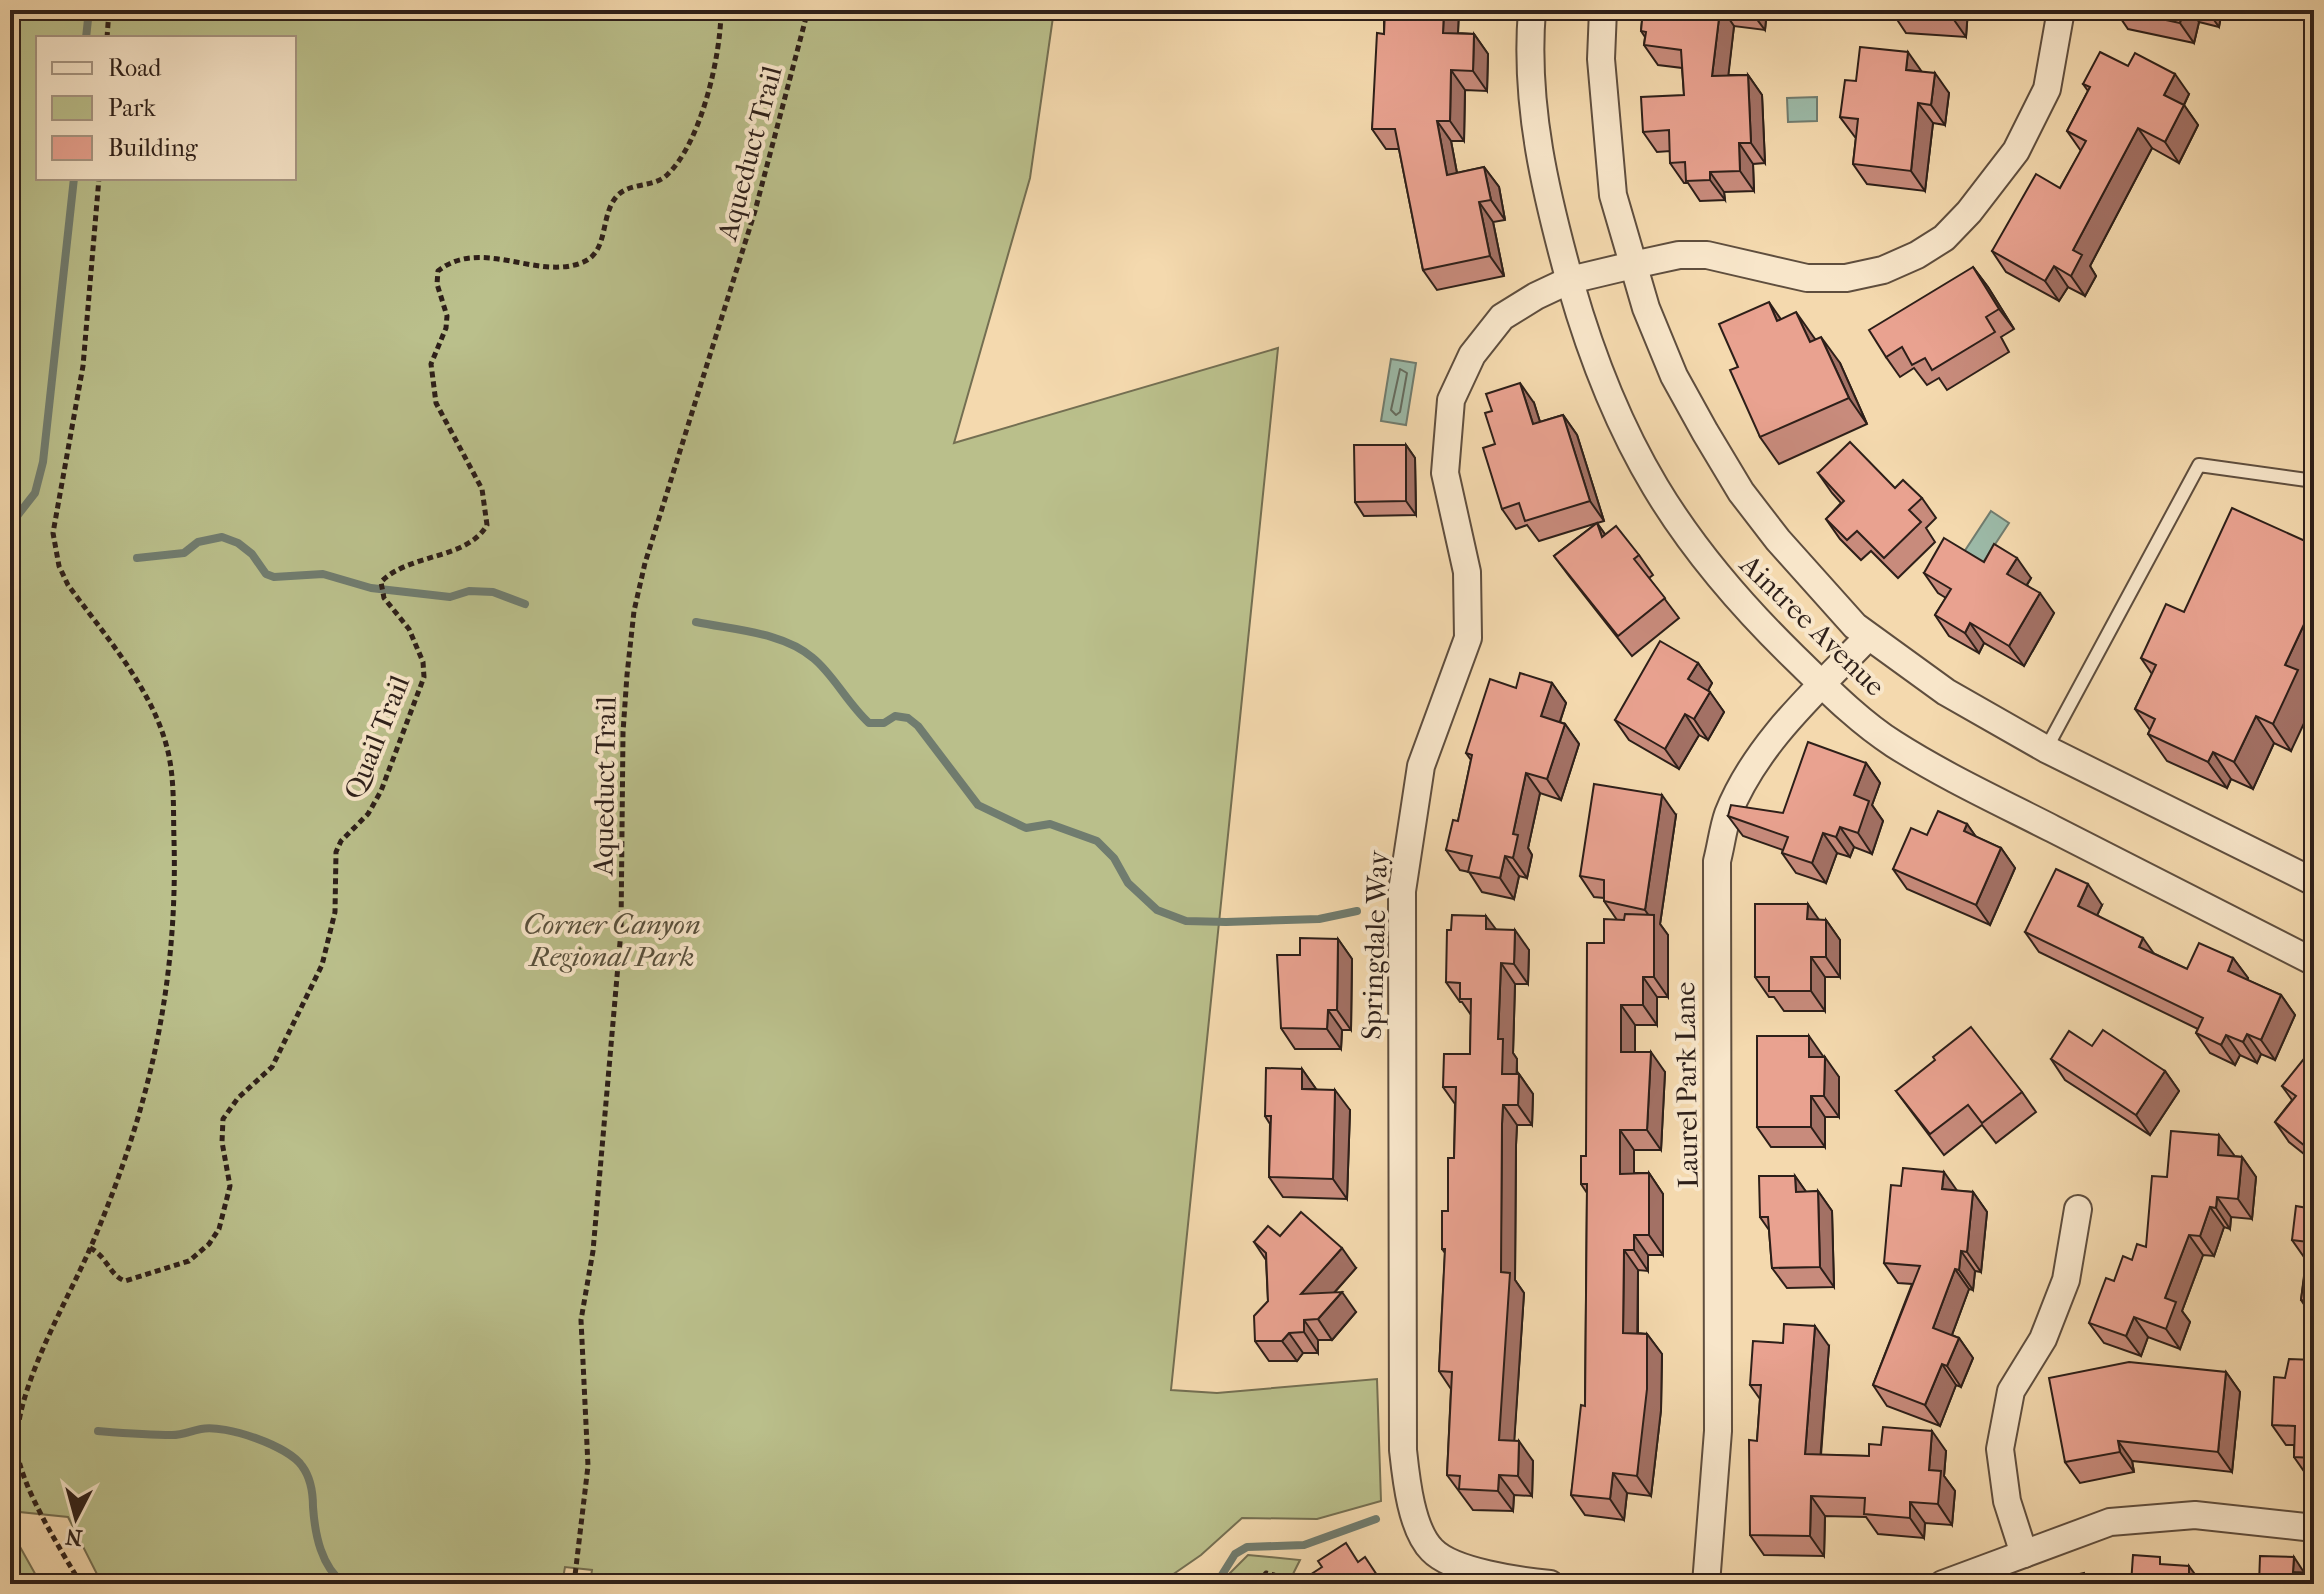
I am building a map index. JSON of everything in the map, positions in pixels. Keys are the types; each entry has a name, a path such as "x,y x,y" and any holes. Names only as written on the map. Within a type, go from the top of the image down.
{"street":[{"name":"Aintree Avenue","path":"1532,10 1532,99 1539,164 1550,217 1609,401 1669,509 1706,564 1748,614 1822,685 1892,743 1988,796 2314,962"},
{"name":"Aintree Avenue","path":"1603,10 1601,59 1605,127 1613,195 1633,265 1674,376 1741,492 1778,540 1868,637 1946,692 2046,749 2314,882"},
{"name":"Springdale Way","path":"1550,1584 1471,1570 1432,1550 1410,1504 1403,1450 1402,891 1421,766 1468,638 1467,572 1445,473 1451,400 1472,355 1502,317 1570,280 1679,255 1707,255 1783,274 1846,278 1883,270 1917,255 1944,238 1969,212 2016,151 2047,89 2061,10"},
{"name":"Laurel Park Lane","path":"1706,1584 1718,1431 1717,861 1727,816 1747,775 1772,740 1868,637"},
{"path":"2024,1554 2007,1501 2000,1449 2011,1391 2043,1339 2066,1280 2078,1209"},
{"path":"1943,1584 2110,1522 2195,1515 2314,1528"}],"lane":[{"path":"2046,749 2199,465 2314,481"}],"path":[{"path":"107,36 109,10"},
{"name":"Quail Trail","path":"90,1248 101,1254 115,1276 125,1281 189,1261 209,1244 219,1229 230,1186 222,1142 223,1119 238,1098 272,1067 316,982 335,912 336,852 341,841 368,814 381,791 420,696 423,662 409,629 381,593 381,582 394,570 474,541 487,525 482,489 436,403 431,364 446,328 447,316 437,284 438,271 464,259 502,259 558,267 579,264 592,256 602,242 607,216 616,197 630,188 664,178 689,141 714,75 721,10"},
{"name":"Aqueduct Trail","path":"574,1584 588,1466 579,1338 593,1251 621,931 623,732 634,611 645,563 755,211 808,10"},
{"path":"81,1584 27,1482 17,1449 19,1421 32,1377 124,1170 160,1036 176,906 172,769 166,741 143,693 68,585 59,566 53,533 83,366 99,180"},
{"path":"1257,1584 1266,1573 1274,1575 1273,1584"}],"green space":[{"name":"Corner Canyon Regional Park","path":"10,10 1054,10 1030,178 954,443 1278,348 1171,1390 1217,1393 1377,1379 1381,1501 1317,1519 1242,1518 1201,1555 1159,1584 590,1584 592,1570 565,1567 562,1584 102,1584 68,1517 10,1511"},
{"path":"10,1529 38,1579 42,1584 10,1584"},
{"path":"1248,1555 1300,1560 1288,1584 1219,1584"}],"water":[{"path":"1817,97 1817,121 1788,122 1787,98"},
{"path":"1391,359 1416,363 1406,425 1381,421"},
{"path":"1991,511 2009,523 1982,564 1964,552"}],"building":[{"path":"1385,10 1444,10 1443,33 1474,34 1473,71 1451,70 1450,121 1437,121 1447,175 1484,167 1491,200 1479,202 1490,256 1423,270 1395,129 1372,129 1377,33 1384,34"},
{"path":"1643,10 1720,10 1712,76 1748,75 1751,143 1739,143 1740,171 1710,172 1710,180 1686,181 1685,162 1670,163 1669,130 1643,132 1641,97 1684,95 1681,50 1644,45 1646,32 1641,31"},
{"path":"1893,10 1953,10 1952,17"},
{"path":"2120,10 2183,10 2180,23"},
{"path":"1860,47 1908,52 1906,70 1935,73 1931,105 1918,103 1911,171 1853,164 1858,119 1840,117 1845,80 1856,81"},
{"path":"2100,52 2128,66 2135,53 2175,74 2164,95 2184,105 2165,142 2138,128 2073,250 2082,255 2071,276 2054,266 2045,281 1992,251 2036,174 2060,188 2086,141 2067,131 2090,87 2083,84"},
{"path":"1973,267 1999,309 1986,317 1995,332 1932,370 1925,358 1912,365 1902,347 1886,357 1869,330"},
{"path":"1769,302 1777,321 1796,312 1810,342 1821,337 1849,398 1760,437 1730,370 1738,367 1719,324"},
{"path":"1520,383 1533,424 1563,415 1590,501 1525,521 1519,503 1502,509 1483,448 1495,444 1485,413 1492,411 1486,394"},
{"path":"1850,442 1895,488 1903,480 1922,498 1909,510 1921,522 1884,558 1857,531 1847,540 1826,519 1844,501 1818,473"},
{"path":"1354,445 1406,445 1406,501 1355,502"},
{"path":"2232,508 2314,545 2314,603 2285,665 2298,670 2273,724 2256,716 2234,762 2213,752 2208,762 2148,734 2155,719 2135,709 2156,665 2141,658 2166,604 2184,612"},
{"path":"1597,523 1602,537 1616,526 1639,555 1634,559 1665,598 1618,636 1554,556"},
{"path":"1944,538 1984,562 1994,544 2017,558 2007,574 2040,593 2009,646 1970,623 1965,633 1935,615 1951,589 1924,573"},
{"path":"1660,641 1698,663 1688,679 1710,692 1694,719 1685,714 1665,749 1615,720"},
{"path":"1520,673 1552,683 1541,716 1565,724 1547,779 1526,773 1513,834 1518,835 1513,858 1505,856 1500,878 1468,872 1472,856 1446,850 1453,820 1458,821 1472,755 1466,753 1490,679 1516,688"},
{"path":"1808,742 1866,763 1854,795 1869,801 1858,833 1840,827 1836,837 1823,833 1812,863 1782,853 1788,837 1728,816 1731,805 1783,813"},
{"path":"1594,784 1662,795 1645,910 1604,901 1604,880 1580,876"},
{"path":"1938,811 1967,824 1964,831 2001,848 1976,905 1893,869 1911,828 1927,835"},
{"path":"2056,869 2088,884 2078,906 2143,938 2139,947 2187,969 2199,943 2233,958 2228,971 2281,995 2261,1040 2247,1034 2243,1042 2226,1035 2221,1045 2196,1033 2203,1018 2025,932"},
{"path":"1755,904 1808,904 1807,919 1826,920 1826,957 1811,957 1811,991 1769,991 1769,977 1755,977"},
{"path":"1625,914 1654,915 1654,977 1643,977 1643,1005 1621,1005 1621,1052 1651,1052 1647,1130 1620,1130 1620,1174 1649,1173 1649,1235 1634,1235 1634,1250 1624,1250 1623,1333 1647,1334 1647,1389 1637,1476 1613,1473 1610,1499 1571,1495 1581,1405 1585,1406 1587,1184 1581,1184 1581,1156 1586,1156 1587,943 1604,943 1604,919 1624,920"},
{"path":"1452,915 1486,916 1486,929 1515,930 1514,964 1501,963 1498,1039 1503,1039 1502,1074 1519,1074 1518,1105 1503,1105 1501,1272 1510,1273 1499,1440 1519,1441 1518,1476 1499,1475 1498,1491 1459,1489 1460,1476 1447,1475 1452,1372 1439,1371 1445,1249 1442,1249 1442,1211 1448,1211 1448,1158 1454,1158 1456,1087 1443,1087 1444,1054 1470,1054 1471,999 1460,999 1460,983 1446,982 1447,930 1451,930"},
{"path":"1300,938 1338,939 1337,1010 1328,1010 1327,1029 1281,1028 1277,955 1300,955"},
{"path":"1971,1027 2022,1092 1982,1123 1968,1105 1930,1134 1896,1091"},
{"path":"2103,1030 2165,1071 2136,1115 2051,1059 2069,1031 2092,1046"},
{"path":"1757,1036 1809,1036 1809,1057 1825,1057 1824,1096 1811,1096 1811,1127 1757,1127"},
{"path":"2311,1050 2314,1053 2314,1145 2310,1150 2275,1122 2296,1096 2282,1086"},
{"path":"1266,1068 1302,1069 1302,1089 1335,1090 1333,1179 1269,1177 1271,1116 1265,1116"},
{"path":"2171,1131 2219,1135 2218,1155 2242,1157 2238,1199 2217,1197 2216,1208 2210,1207 2200,1236 2189,1235 2165,1298 2176,1302 2166,1329 2134,1317 2126,1336 2089,1323 2106,1278 2114,1281 2123,1256 2132,1260 2137,1244 2146,1247 2152,1176 2167,1177"},
{"path":"1903,1168 1944,1172 1942,1189 1973,1192 1967,1252 1961,1251 1959,1270 1955,1269 1933,1328 1959,1338 1947,1366 1942,1364 1925,1405 1873,1385 1920,1266 1884,1263 1891,1185 1901,1186"},
{"path":"1759,1176 1795,1176 1796,1192 1818,1191 1820,1267 1772,1268 1768,1217 1760,1217"},
{"path":"2314,1203 2314,1302 2301,1300 2309,1242 2292,1240 2296,1206 2313,1209"},
{"path":"1301,1212 1342,1248 1301,1294 1342,1292 1318,1319 1304,1320 1304,1332 1289,1333 1282,1341 1255,1341 1254,1316 1268,1301 1266,1253 1254,1242 1268,1226 1280,1236"},
{"path":"1784,1324 1815,1326 1805,1454 1869,1456 1869,1444 1881,1445 1883,1427 1932,1431 1929,1470 1941,1471 1938,1504 1910,1502 1910,1518 1864,1514 1865,1498 1811,1496 1810,1536 1750,1535 1749,1440 1757,1441 1761,1385 1750,1385 1753,1341 1783,1343"},
{"path":"2289,1359 2314,1360 2314,1458 2294,1457 2295,1426 2272,1425 2274,1377 2285,1378"},
{"path":"2129,1362 2226,1372 2218,1452 2118,1441 2120,1452 2065,1462 2049,1378"},
{"path":"1346,1543 1358,1562 1365,1557 1381,1581 1395,1584 1296,1584 1322,1567 1318,1561"},
{"path":"2133,1555 2160,1557 2160,1564 2189,1566 2189,1574 2212,1576 2211,1584 2131,1584"},
{"path":"2260,1556 2294,1557 2293,1572 2314,1573 2314,1584 2259,1584"},
{"path":"2084,1573 2086,1584 2036,1584"}],"waterway":[{"path":"86,36 89,10"},
{"path":"10,525 35,493 43,462 74,180"},
{"path":"137,558 184,553 198,542 222,537 238,543 252,554 266,574 274,577 323,574 371,588 450,597 469,591 493,592 525,604"},
{"path":"696,622 758,633 801,649 820,665 869,723 884,723 895,716 908,718 918,726 978,805 1026,828 1050,824 1097,841 1114,858 1128,883 1157,910 1186,921 1226,922 1319,919 1357,911"},
{"path":"98,1431 172,1435 212,1428 256,1438 284,1451 295,1458 308,1476 321,1549 330,1568 344,1584"},
{"path":"1209,1584 1220,1578 1235,1554 1247,1547 1304,1545 1376,1519"},
{"path":"1013,1584 1020,1577 1064,1584"}]}
